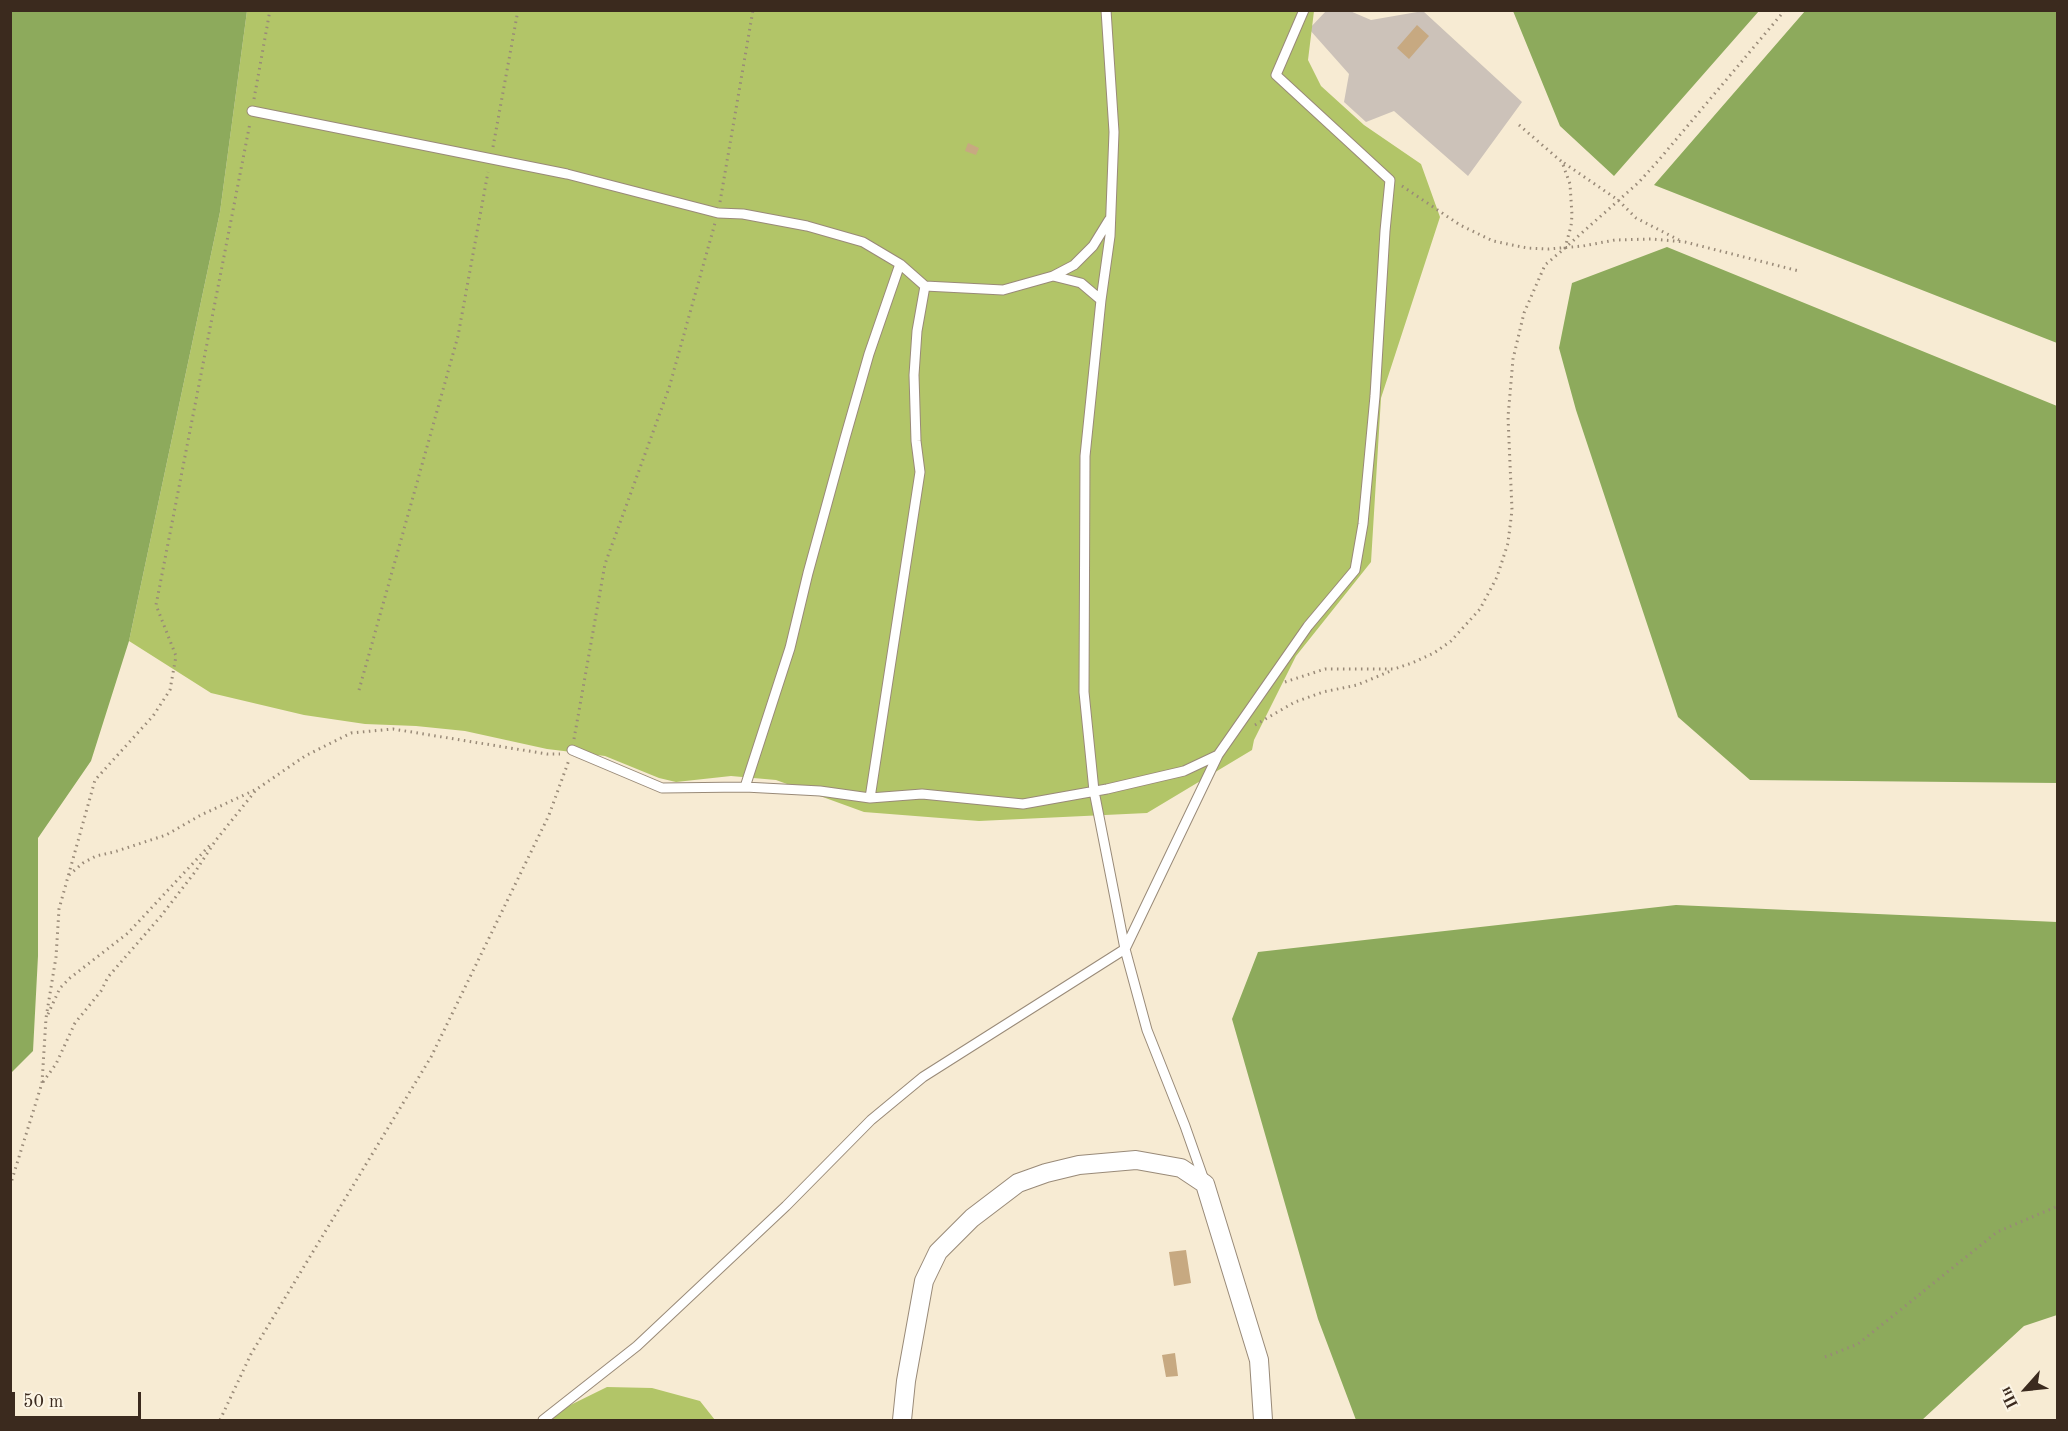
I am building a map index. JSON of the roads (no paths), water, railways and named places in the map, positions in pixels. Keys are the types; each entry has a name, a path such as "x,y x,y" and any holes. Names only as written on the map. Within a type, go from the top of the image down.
{"street":[{"path":"902,1420 906,1381 924,1281 938,1252 972,1218 1018,1183 1079,1165 1137,1160 1181,1168 1205,1184 1259,1360 1263,1420"}],"lane":[{"path":"1106,10 1114,132 1110,237 1084,456 1084,692 1094,791 1125,949 1147,1030 1205,1184"},
{"path":"543,1420 637,1346 786,1206 879,1113 923,1077 1125,949 1218,754 1308,626 1355,570 1363,524 1376,396 1384,242 1390,180 1276,75 1304,10"},
{"path":"252,111 567,174 718,213 743,214 807,226 863,243 900,264 925,286 1003,291 1053,276 1074,265 1093,246 1111,218"},
{"path":"745,787 790,648 808,573 863,375 900,264"},
{"path":"1053,276 1081,283 1101,300"},
{"path":"870,798 920,472 916,441 914,375 917,331 925,286"},
{"path":"572,750 662,788 745,787 820,791 870,798 922,794 1023,804 1184,771 1218,754"}]}
